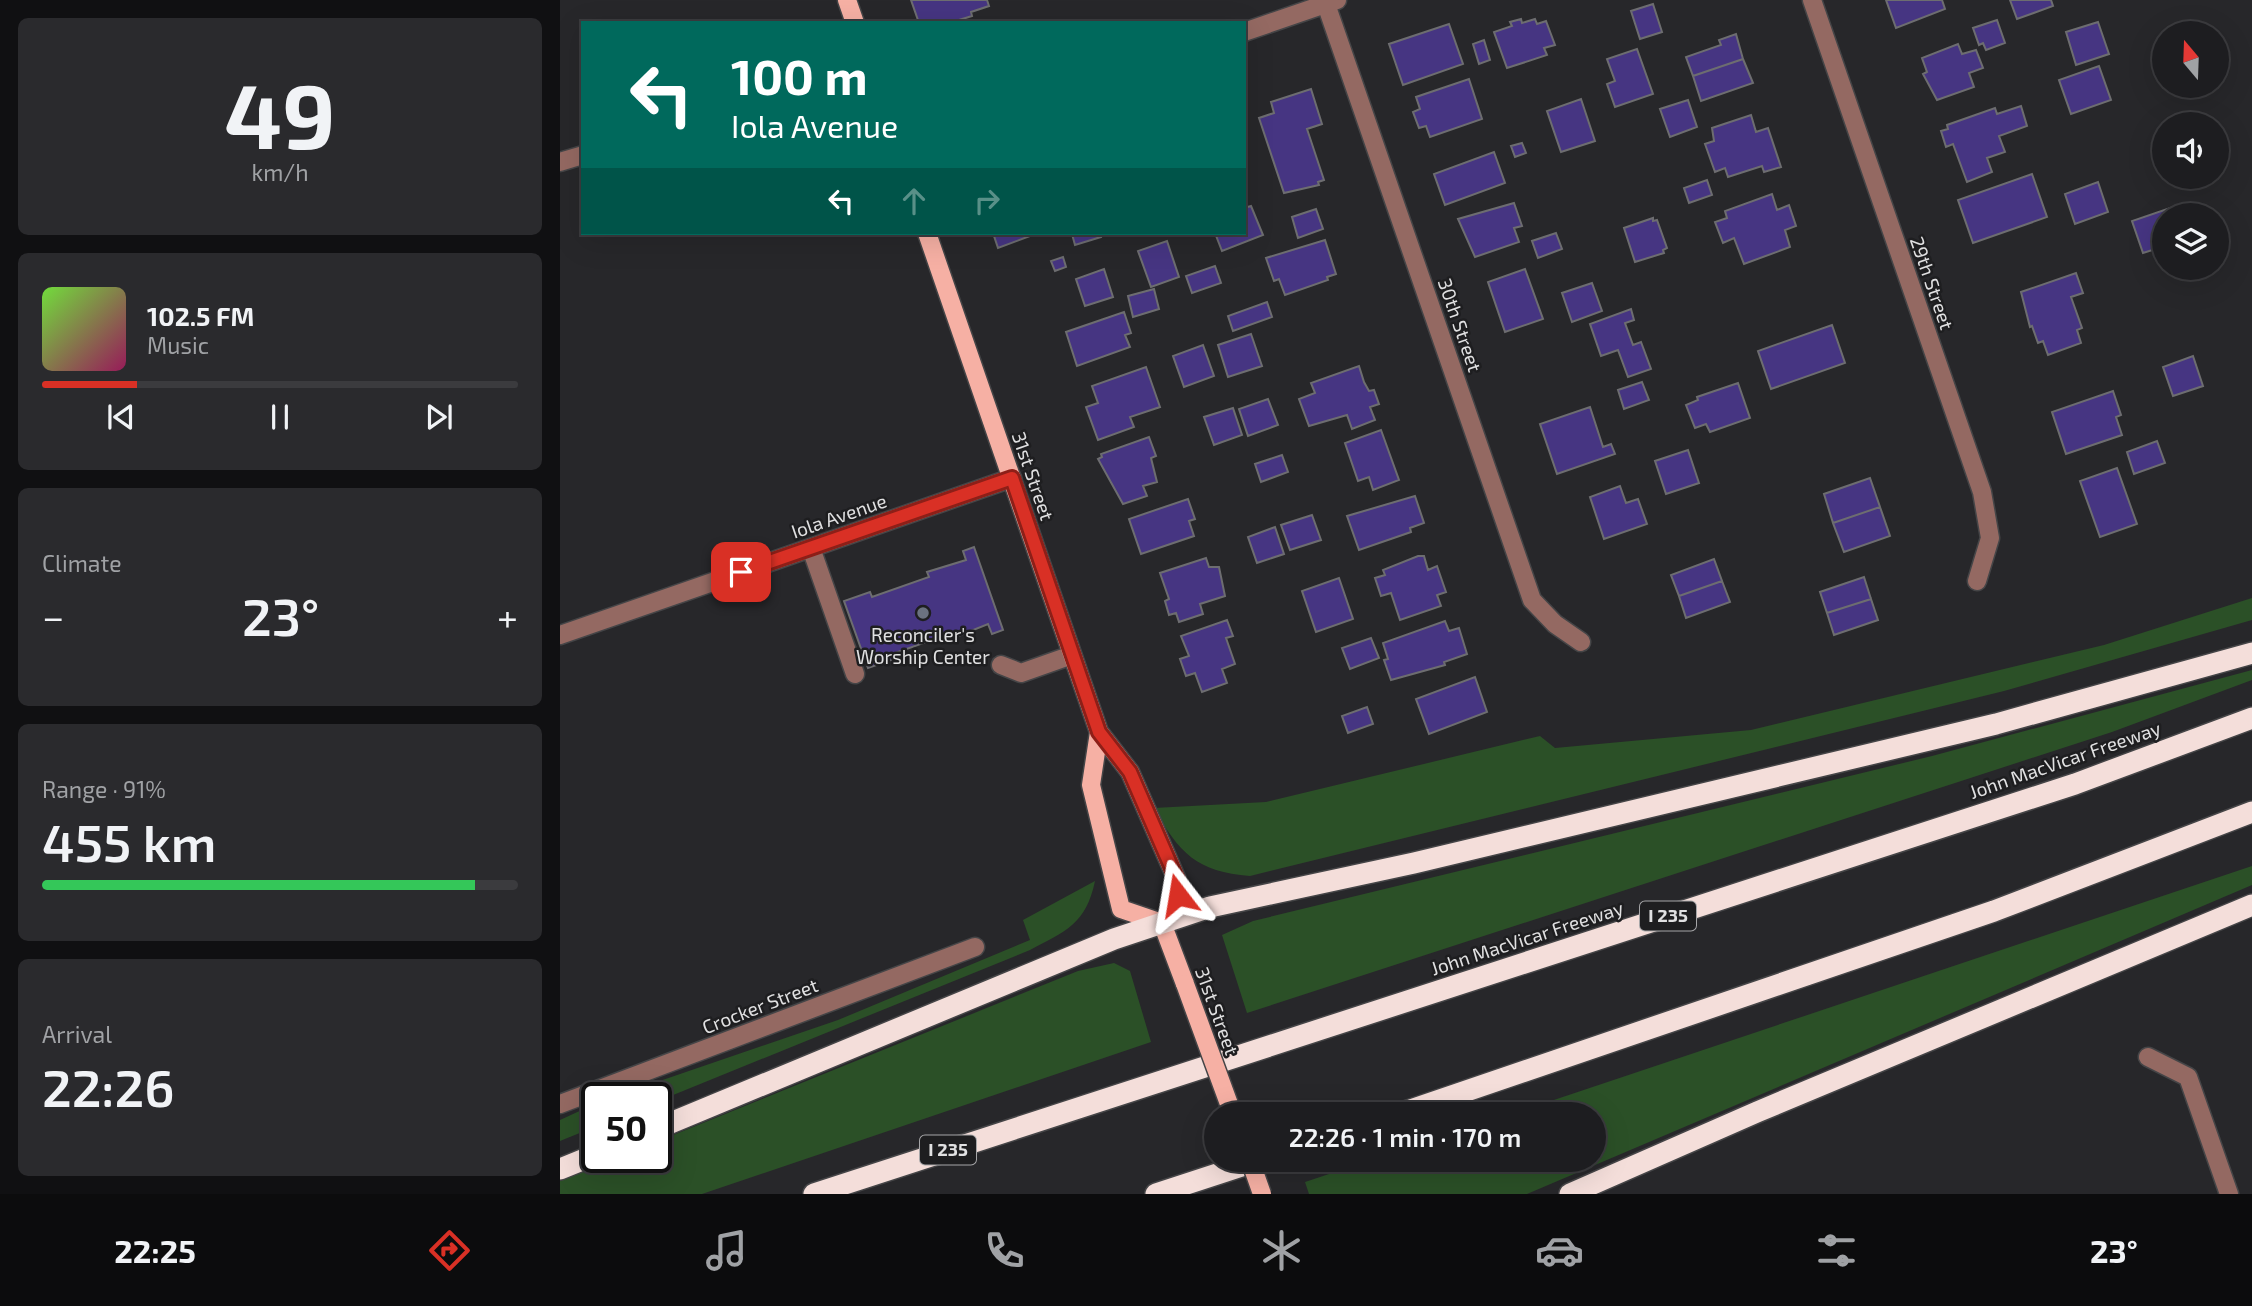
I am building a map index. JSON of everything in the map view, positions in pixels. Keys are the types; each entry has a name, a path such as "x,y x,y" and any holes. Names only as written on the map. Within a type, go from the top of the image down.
{"highway":[{"path":"672,1122 1114,939 1210,907 1414,863 1996,724 2252,653"},
{"name":"John MacVicar Freeway","path":"814,1194 2075,784 2252,718"},
{"path":"1434,1102 1994,911 2252,812"},
{"path":"1570,1194 1757,1112 2252,905"},
{"path":"560,1169 581,1160"},
{"path":"1156,1194 1223,1172"}],"main road":[{"path":"847,0 854,21"},
{"name":"31st Street","path":"928,235 1099,732 1130,772 1177,880 1174,906 1162,923"},
{"name":"31st Street","path":"1099,732 1091,785 1121,909 1162,923"},
{"name":"31st Street","path":"1162,923 1228,1102"},
{"path":"1254,1172 1262,1194"}],"street":[{"name":"29th Street","path":"1812,0 1982,492 1990,538 1978,582"},
{"path":"1246,31 1332,2"},
{"name":"30th Street","path":"1332,2 1532,600 1555,624 1581,642"},
{"path":"560,162 581,156"},
{"name":"Iola Avenue","path":"560,635 1012,478"},
{"path":"811,548 855,674"},
{"path":"1001,664 1021,673 1072,655"},
{"name":"Crocker Street","path":"560,1104 975,947"},
{"path":"2148,1057 2188,1077 2229,1194"}],"green space":[{"path":"2252,598 2252,620 2004,691 1250,876 1232,874 1203,865 1181,848 1154,808 1266,802 1540,736 1555,748 1751,730 2104,645"},
{"path":"2252,670 2252,680 2112,732 1247,1013 1222,935 1253,921 1932,756"},
{"path":"2252,866 2252,885 1606,1160 1606,1102 1548,1102"},
{"path":"1095,881 1086,907 1073,925 1030,950 672,1095 672,1082 657,1082 838,1020 1030,940 1023,920"},
{"path":"1114,963 1130,971 1151,1042 702,1194 560,1194 560,1181 581,1172 672,1173 672,1136 1078,971"},
{"path":"581,1110 581,1132 560,1141 560,1120"},
{"path":"1335,1172 1579,1172 1527,1194 1309,1194 1305,1182"}],"building":[{"path":"911,0 987,0 989,6 971,12 972,16 959,21 918,21"},
{"path":"1886,0 1942,0 1945,9 1896,28"},
{"path":"2010,0 2051,0 2053,6 2017,19"},
{"path":"1653,4 1662,32 1640,39 1631,11"},
{"path":"1521,19 1522,23 1535,19 1537,24 1546,21 1555,45 1544,48 1547,55 1507,68 1494,32 1512,26 1510,22"},
{"path":"1997,20 2005,43 1986,50 1983,43 1979,45 1973,28"},
{"path":"2098,22 2109,54 2076,65 2066,32"},
{"path":"1449,24 1463,64 1403,85 1389,44"},
{"path":"1736,34 1743,59 1693,76 1686,57 1721,45 1719,40"},
{"path":"1484,40 1490,60 1479,64 1473,44"},
{"path":"1958,44 1962,54 1976,50 1983,68 1969,73 1974,87 1937,100 1923,74 1927,72 1922,58"},
{"path":"1637,49 1653,94 1615,107 1607,84 1615,81 1607,59"},
{"path":"1743,59 1753,83 1701,101 1693,76"},
{"path":"2099,66 2111,100 2071,114 2059,80"},
{"path":"1469,79 1482,119 1430,137 1426,126 1419,128 1413,112 1420,109 1416,97"},
{"path":"1311,89 1322,124 1307,129 1324,180 1318,182 1319,185 1284,193 1259,118 1274,113 1271,102"},
{"path":"1581,99 1595,141 1561,152 1547,111"},
{"path":"1688,100 1697,127 1670,137 1660,109"},
{"path":"2021,106 2027,126 1999,136 2005,152 1987,158 1992,172 1967,182 1953,144 1946,147 1941,131 1948,129 1947,125 1995,108 1997,114"},
{"path":"1751,115 1756,132 1768,128 1781,167 1764,172 1762,166 1728,177 1725,168 1715,172 1705,144 1714,141 1712,128"},
{"path":"1522,143 1526,153 1515,157 1511,146"},
{"path":"1494,152 1505,183 1445,205 1434,174"},
{"path":"2032,174 2047,217 1973,243 1958,200"},
{"path":"1707,180 1712,195 1689,203 1684,188"},
{"path":"2098,182 2108,212 2075,224 2065,194"},
{"path":"1772,194 1777,210 1789,205 1796,226 1785,230 1790,247 1744,264 1734,238 1723,243 1715,222 1727,218 1725,211"},
{"path":"1514,203 1522,226 1514,228 1519,242 1475,257 1458,219"},
{"path":"1251,206 1263,235 1222,251 1216,235 1246,235 1246,207"},
{"path":"1316,209 1323,229 1298,238 1292,217"},
{"path":"2152,214 2152,250 2143,253 2132,221"},
{"path":"1653,218 1653,221 1657,220 1667,248 1663,250 1664,253 1635,262 1624,228"},
{"path":"1556,233 1562,249 1538,258 1532,241"},
{"path":"994,235 1033,235 998,248"},
{"path":"1072,235 1100,235 1101,237 1075,245"},
{"path":"1325,240 1336,274 1327,277 1328,280 1285,295 1279,279 1274,281 1266,258"},
{"path":"1167,241 1179,277 1151,287 1138,251"},
{"path":"1063,257 1066,267 1055,271 1051,261"},
{"path":"1215,266 1221,283 1192,293 1186,276"},
{"path":"1104,269 1113,297 1085,306 1076,279"},
{"path":"1525,269 1543,319 1505,332 1488,282"},
{"path":"2076,273 2083,293 2071,297 2082,328 2077,330 2081,343 2048,355 2043,341 2038,343 2032,326 2030,327 2021,292"},
{"path":"1592,283 1602,311 1572,322 1562,293"},
{"path":"1154,289 1159,309 1133,317 1128,296"},
{"path":"1267,302 1272,317 1233,331 1228,316"},
{"path":"1631,309 1634,320 1625,323 1633,345 1641,342 1651,369 1628,377 1618,350 1601,356 1590,324"},
{"path":"1124,312 1131,333 1125,335 1130,347 1077,366 1066,332"},
{"path":"1832,325 1845,363 1771,389 1758,351"},
{"path":"1251,334 1262,366 1228,377 1218,345"},
{"path":"1203,345 1214,376 1184,387 1173,356"},
{"path":"2193,356 2203,386 2173,396 2163,367"},
{"path":"1359,366 1364,382 1369,391 1374,390 1379,404 1370,407 1375,420 1352,429 1347,415 1309,426 1299,399 1315,393 1311,383"},
{"path":"1146,367 1160,407 1130,417 1134,427 1098,440 1086,407 1098,403 1092,386"},
{"path":"1642,382 1649,400 1624,409 1618,390"},
{"path":"1738,383 1750,418 1710,432 1706,424 1695,428 1686,405 1698,400 1697,397"},
{"path":"2113,391 2121,415 2116,417 2122,435 2066,454 2052,412"},
{"path":"1268,399 1278,425 1248,436 1239,409"},
{"path":"1590,407 1603,447 1611,444 1615,454 1557,474 1540,424"},
{"path":"1233,408 1242,435 1214,445 1204,417"},
{"path":"1381,430 1399,480 1373,490 1369,477 1358,481 1345,443"},
{"path":"1149,437 1156,456 1151,458 1157,482 1143,486 1147,496 1123,504 1098,459 1102,457 1101,454"},
{"path":"2157,441 2165,463 2134,474 2127,452"},
{"path":"1688,450 1699,483 1666,494 1655,461"},
{"path":"1282,455 1288,472 1261,482 1255,464"},
{"path":"2117,468 2137,524 2100,537 2080,481"},
{"path":"1870,478 1880,507 1833,523 1824,494"},
{"path":"1620,486 1626,503 1638,499 1647,524 1604,539 1590,497"},
{"path":"1415,496 1424,523 1410,528 1411,532 1359,550 1347,516"},
{"path":"1188,499 1195,519 1189,521 1194,536 1141,554 1129,519"},
{"path":"1880,507 1890,536 1844,552 1833,523"},
{"path":"1312,515 1321,540 1290,550 1281,525"},
{"path":"1275,527 1284,554 1257,563 1248,537"},
{"name":"Reconciler's Worship Center","path":"974,547 1003,630 992,634 988,624 951,639 949,634 892,654 894,659 868,668 844,601 870,592 872,597 929,577 927,572 966,560 963,551"},
{"path":"1424,556 1428,570 1437,566 1446,592 1437,595 1441,606 1400,620 1391,593 1381,596 1375,578 1385,575 1383,570"},
{"path":"1206,558 1209,567 1219,567 1225,596 1200,604 1203,614 1179,622 1176,613 1169,615 1165,601 1169,599 1160,573"},
{"path":"1714,559 1722,581 1679,596 1671,575"},
{"path":"1864,577 1871,599 1827,613 1820,592"},
{"path":"1339,578 1353,619 1316,632 1302,591"},
{"path":"1722,581 1730,602 1686,618 1679,596"},
{"path":"1871,599 1878,620 1834,635 1827,613"},
{"path":"1227,620 1233,636 1226,638 1235,664 1222,669 1227,683 1202,692 1195,673 1186,676 1180,659 1189,656 1181,636"},
{"path":"1445,621 1449,631 1459,628 1467,654 1444,662 1445,665 1391,680 1384,660 1388,659 1383,643"},
{"path":"1371,638 1379,658 1350,669 1342,648"},
{"path":"1475,677 1487,712 1429,734 1416,699"},
{"path":"1367,707 1373,724 1348,733 1342,716"}],"place":[{"name":"Reconciler's Worship Center","path":"923,613"}],"route":[{"path":"741,572 1012,478 1099,732 1130,772 1177,880 1178,895"}]}
